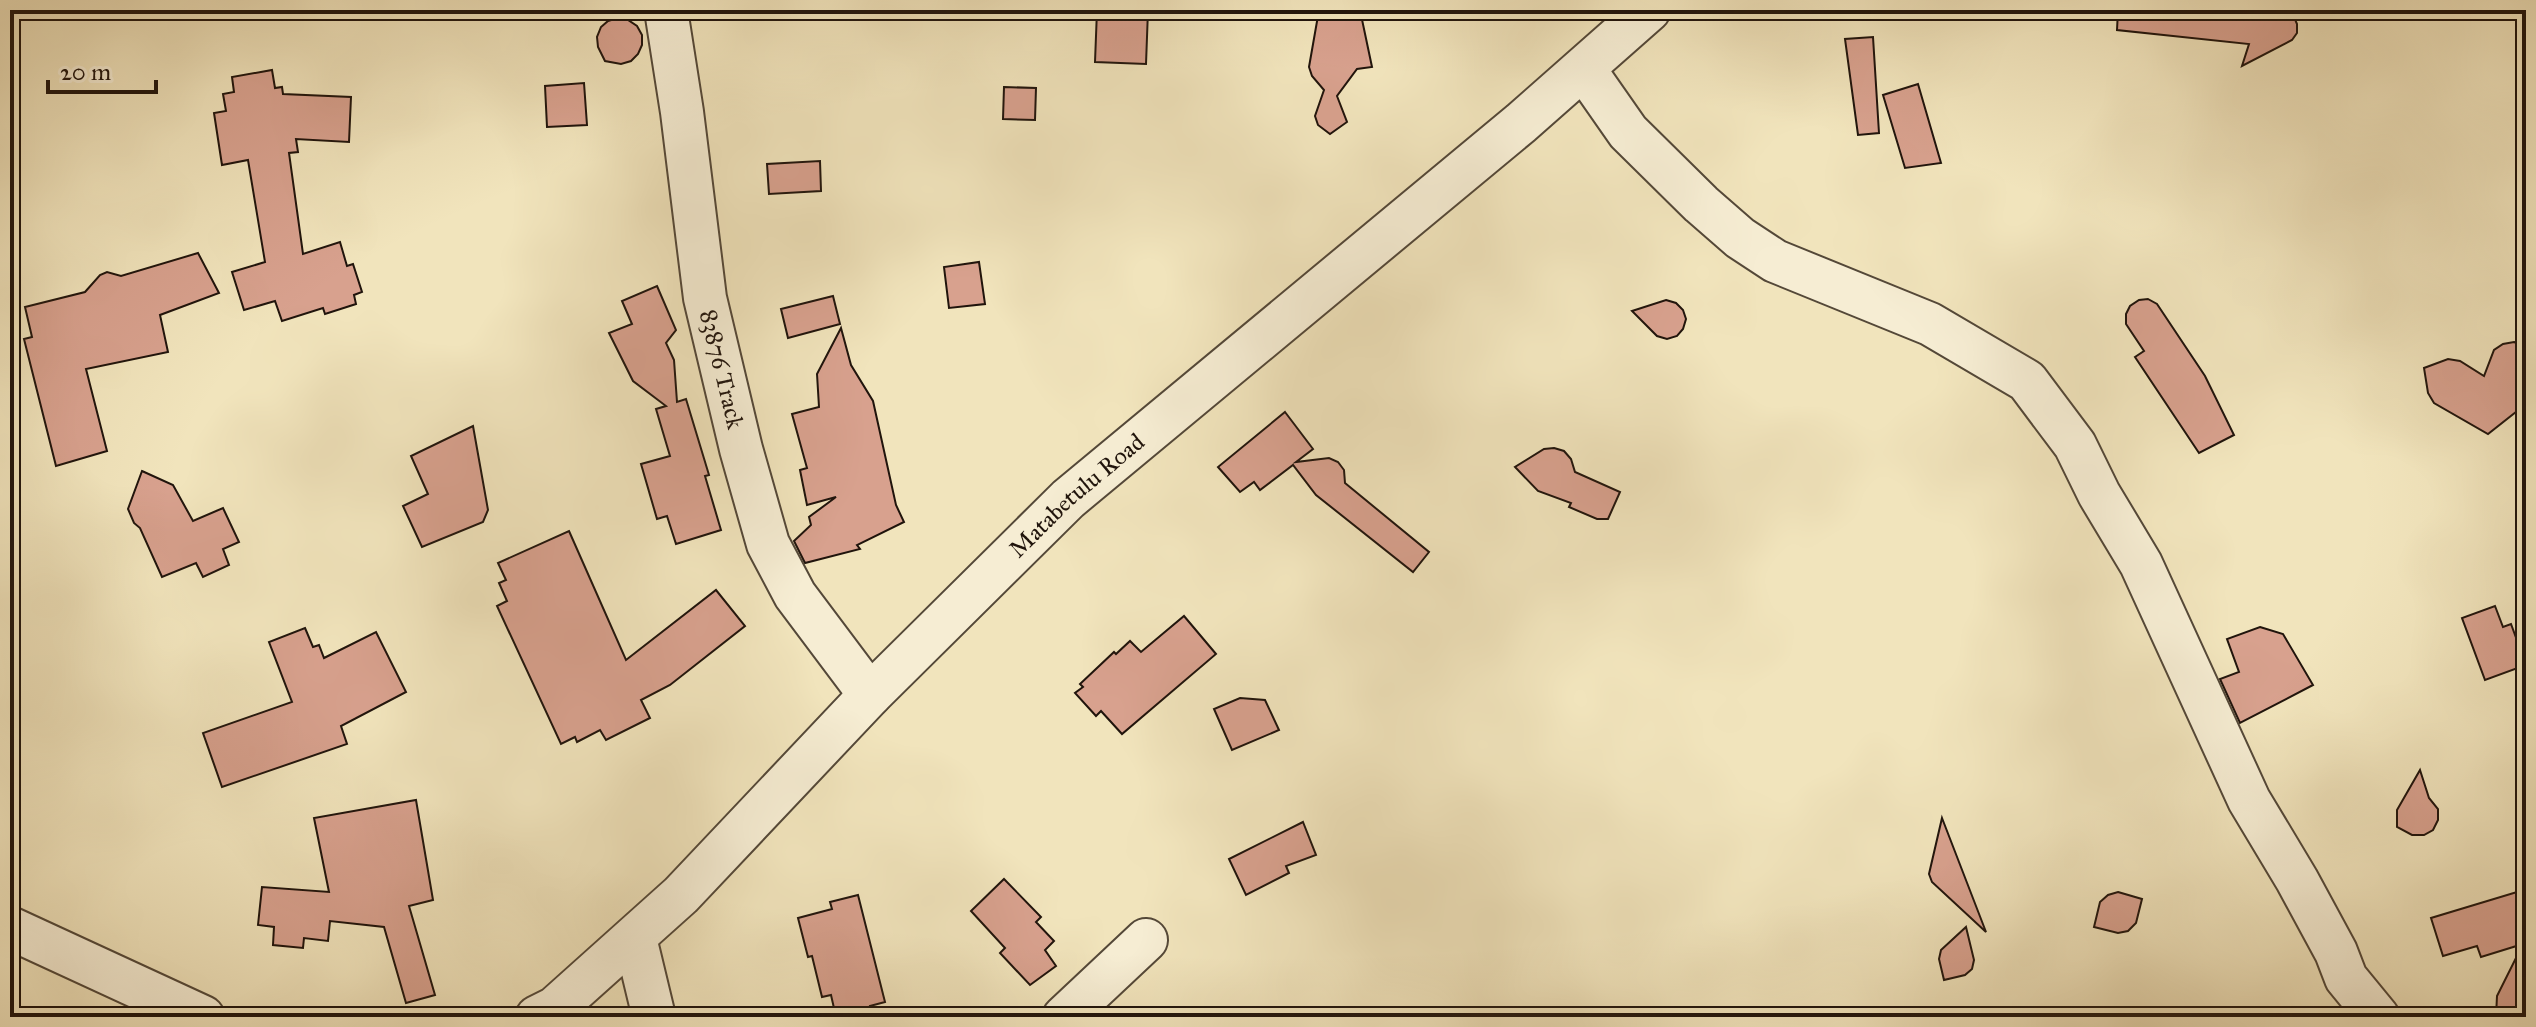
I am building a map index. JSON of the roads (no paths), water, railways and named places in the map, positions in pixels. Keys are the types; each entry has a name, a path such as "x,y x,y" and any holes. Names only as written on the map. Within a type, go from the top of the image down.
{"street":[{"name":"83876 Track","path":"666,10 705,298 741,449 768,544 795,595 870,695"},
{"name":"Matabetulu Road","path":"537,1017 555,1008 681,895 870,695 1068,499 1584,69 1641,13"},
{"path":"1584,69 1628,132 1740,238 1775,261 1930,324 2027,381 2075,445 2099,494 2141,564 2249,800 2297,880 2336,952 2346,978 2378,1017"},
{"path":"10,928 203,1017"},
{"path":"635,938 654,1017"},
{"path":"1064,1017 1146,940"}]}
